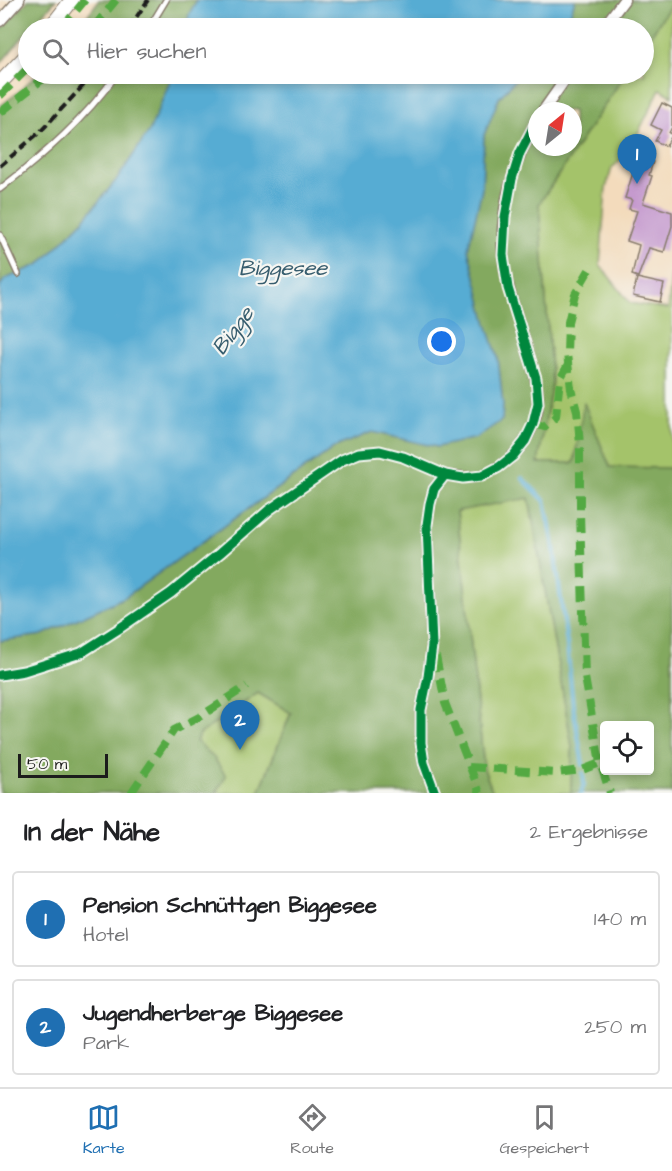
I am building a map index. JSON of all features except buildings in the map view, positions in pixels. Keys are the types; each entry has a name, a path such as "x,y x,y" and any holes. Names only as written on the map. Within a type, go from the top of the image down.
{"main road":[{"path":"58,18 72,0"},
{"path":"0,82 18,64"}],"street":[{"path":"0,21 19,0"},
{"path":"610,18 624,0"},
{"path":"549,102 562,84"},
{"path":"435,793 424,763 421,743 421,710 432,646 427,525 430,504 434,489 445,475 463,478 482,476 513,456 525,441 533,424 538,403 536,378 508,288 503,255 505,217 512,179 520,153 528,137"}],"lane":[{"path":"155,18 165,0"},
{"path":"0,189 66,134 110,84"},
{"path":"0,235 18,274"}],"green space":[{"path":"28,0 56,0 40,18 18,18 18,43 0,64 0,31"},
{"path":"99,0 197,0 188,18 86,18"},
{"path":"575,0 672,0 654,31 654,18 569,18"},
{"path":"672,3 672,96 660,89 628,153 612,168 606,188 600,265 630,303 668,309 672,268 672,503 670,469 610,467 584,404 574,463 538,463 552,383 539,204 571,156 582,156 582,139 618,84 654,84 654,31"},
{"path":"26,84 169,84 150,130 118,178 82,222 40,264 5,279 0,286 0,106"},
{"path":"511,84 618,84 582,139 582,102 528,102 528,156 571,156 539,204 552,383 538,463 574,463 584,403 610,467 670,468 672,793 571,793 572,746 529,498 457,511 484,769 493,793 259,793 291,713 258,693 200,734 196,741 214,758 226,776 216,793 0,793 0,641 42,635 125,597 335,447 372,432 437,447 502,420 503,405 498,358 487,325 468,249 482,189 484,135 499,98"},
{"path":"529,498 572,746 571,793 493,793 484,769 457,511"},
{"path":"258,693 291,712 259,793 216,793 219,791 196,741 200,734"}],"water":[{"path":"197,0 575,0 569,18 188,18"},
{"name":"Biggesee","path":"169,84 511,84 499,98 484,135 482,189 468,249 498,358 503,405 502,420 476,438 437,447 372,432 335,447 125,597 42,635 0,641 0,286 5,279 40,264 82,222 118,178 150,130"}],"waterway":[{"path":"522,478 545,501 553,541 573,706 583,765"},
{"path":"581,793 584,784 583,773"}],"railway":[{"path":"136,18 148,0"},
{"path":"0,166 41,131 85,84"}],"marked path":[{"path":"70,18 85,0"},
{"path":"101,18 116,0"},
{"path":"0,96 18,78"},
{"path":"0,113 36,84"},
{"path":"589,270 575,294 568,322 567,354 580,444 585,677 600,763 610,793"},
{"path":"533,424 544,427 556,417 560,379 568,365"},
{"path":"436,656 445,703 480,793"},
{"path":"131,793 174,730 201,716 247,686"},
{"path":"469,767 557,773 582,770 600,763"}],"cycle path":[{"path":"0,675 24,671 81,653 171,593 269,510 342,460 359,453 380,451 403,457 445,475 463,478 482,476 513,456 525,441 533,424 538,403 536,378 508,288 503,255 505,217 512,179 520,153 528,137"},
{"path":"435,793 424,763 421,743 421,710 432,646 427,525 434,489 445,475"}],"place":[{"name":"Pension Schnüttgen Biggesee","path":"637,184"},
{"name":"Jugendherberge Biggesee","path":"240,750"}],"water label":[{"name":"Bigge","path":"232,330"}]}
